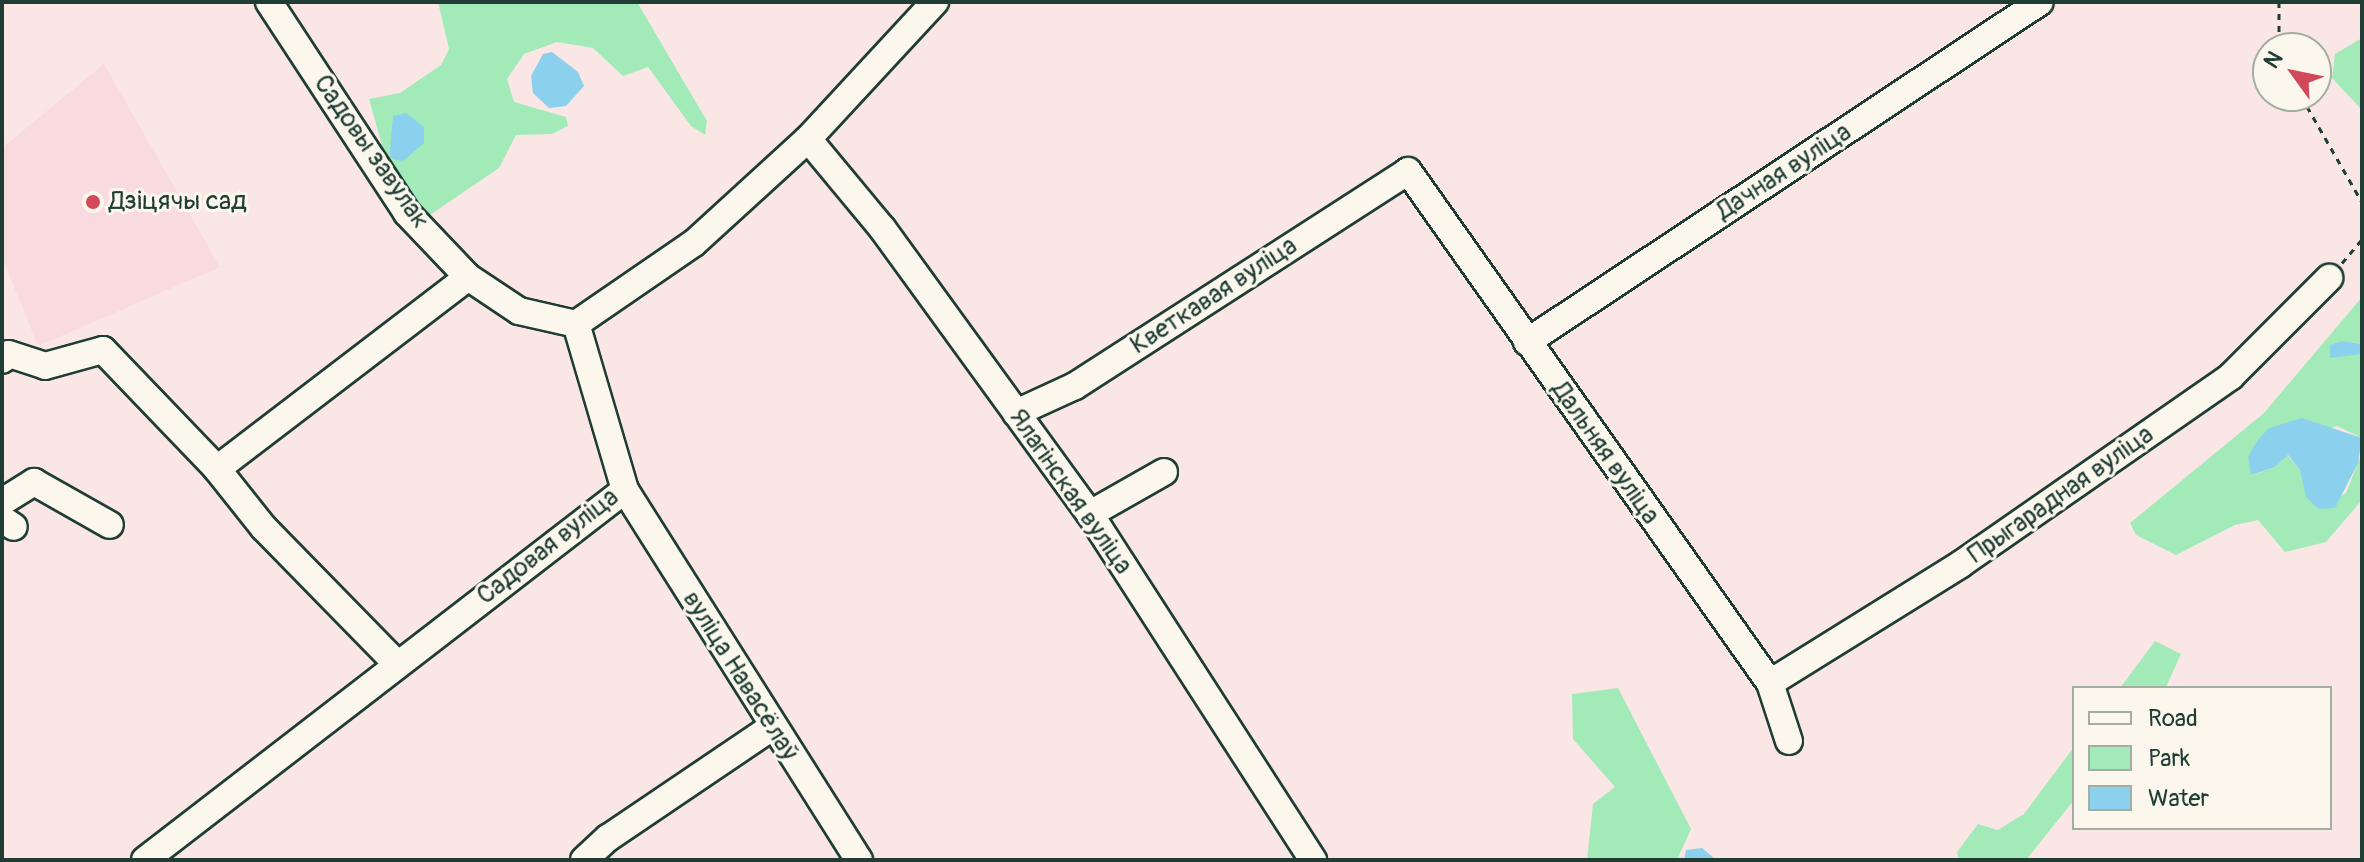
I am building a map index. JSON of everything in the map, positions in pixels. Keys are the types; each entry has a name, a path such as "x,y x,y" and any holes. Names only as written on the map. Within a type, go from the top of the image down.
{"street":[{"name":"Садовы завулак","path":"269,2 407,213 468,277 519,311 576,324"},
{"path":"576,324 694,243 808,139 935,2"},
{"name":"Дачная вуліца","path":"1527,342 2040,2"},
{"name":"Ялагінская вуліца","path":"808,139 882,228 1090,514 1313,860"},
{"name":"Дальняя вуліца","path":"1408,171 1770,683 1789,741"},
{"name":"Кветкавая вуліца","path":"1016,413 1075,386 1408,171"},
{"path":"217,469 468,277"},
{"name":"Прыгарадная вуліца","path":"1770,683 1961,564 2231,376 2329,278"},
{"name":"Садовая вуліца","path":"145,860 625,490 576,324"},
{"path":"2,360 9,354 45,366 103,350 217,469 264,528 397,664"},
{"path":"1090,514 1164,472"},
{"path":"2,502 34,482 110,525"},
{"name":"вуліца Навасёлаў","path":"625,490 772,727 859,860"},
{"path":"584,860 608,838 772,727"}],"path":[{"path":"2279,2 2279,32"},
{"path":"2310,112 2362,202"},
{"path":"2329,278 2362,239"}],"shaded area":[{"name":"Дзіцячы сад","path":"104,64 220,267 38,346 2,257 2,148"}],"green space":[{"path":"438,2 637,2 707,121 705,135 691,126 648,67 623,76 593,48 557,42 524,54 507,79 514,102 566,117 568,126 552,134 516,135 499,168 421,221 393,185 369,99 400,93 441,65 449,49"},
{"path":"2362,38 2362,110 2332,78 2335,54"},
{"path":"2362,297 2362,344 2342,341 2362,354 2362,438 2337,426 2248,457 2252,475 2275,467 2287,455 2300,470 2307,497 2318,509 2346,493 2362,452 2362,500 2326,542 2285,552 2258,520 2235,525 2176,555 2136,535 2130,523 2264,413"},
{"path":"2155,641 2181,654 2166,686 2121,686"},
{"path":"1618,688 1691,829 1677,860 1587,860 1593,804 1615,787 1573,739 1572,694"},
{"path":"2072,750 2072,802 2026,860 1959,860 1957,852 1978,824 1998,830 2024,814"}],"water":[{"path":"552,52 578,72 584,86 566,106 549,108 533,93 531,76 543,54"},
{"path":"406,113 424,127 424,143 402,162 390,157 390,150 393,116"},
{"path":"2342,341 2362,344 2362,354 2330,358 2330,345"},
{"path":"2302,418 2362,438 2358,463 2335,508 2318,509 2306,497 2300,470 2288,455 2275,467 2251,475 2248,457 2257,441 2269,428"},
{"path":"1702,848 1716,860 1684,860 1686,850"}],"place":[{"name":"Дзіцячы сад","path":"93,202"}]}
